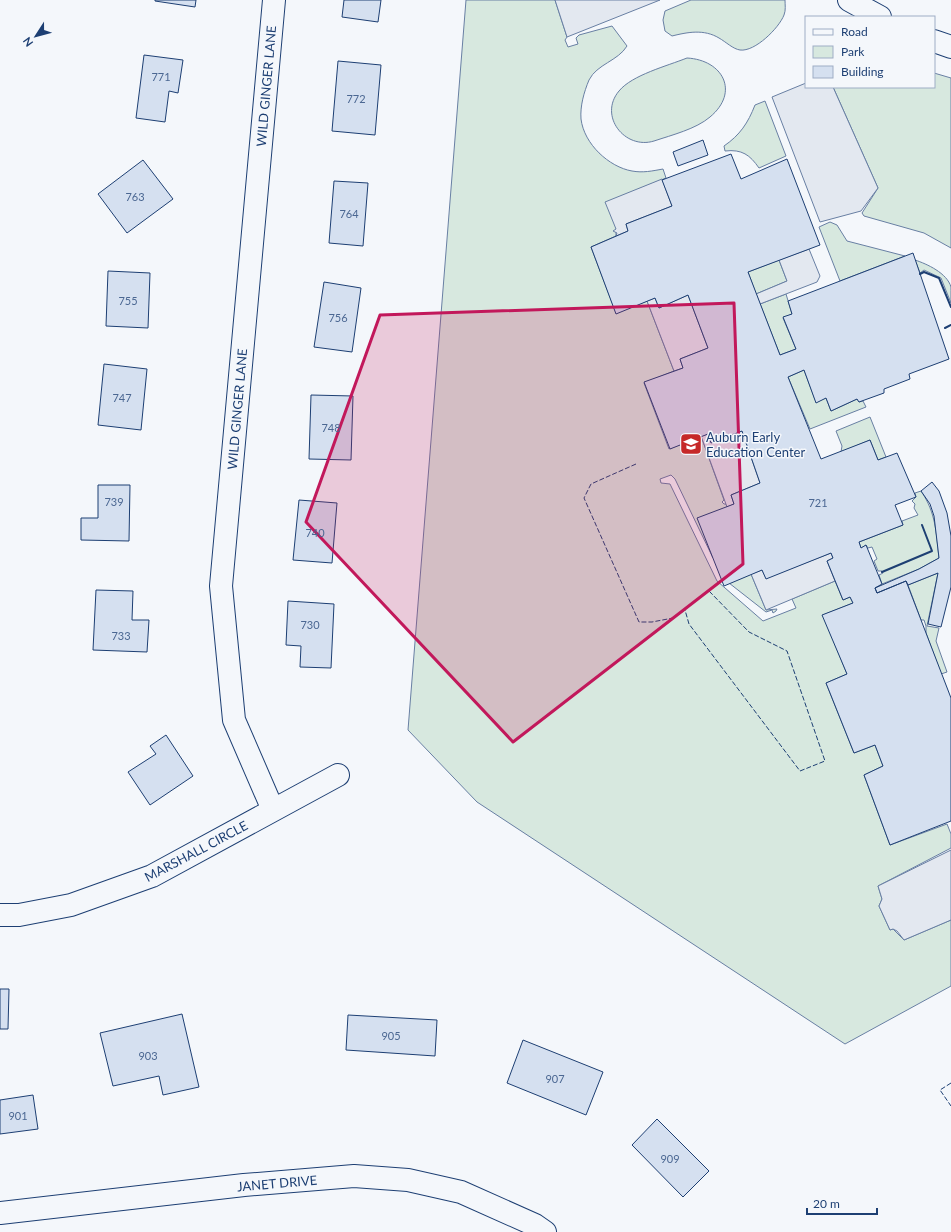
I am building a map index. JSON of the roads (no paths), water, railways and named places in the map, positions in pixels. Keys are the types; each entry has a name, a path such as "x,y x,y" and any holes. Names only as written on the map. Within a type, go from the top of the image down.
{"street":[{"name":"WILD GINGER LANE","path":"273,810 234,720 221,586 274,0"},
{"path":"849,0 878,16"},
{"path":"935,41 951,47"},
{"name":"MARSHALL CIRCLE","path":"0,915 19,915 71,905 152,876 338,775"},
{"name":"JANET DRIVE","path":"0,1213 244,1186 354,1176 408,1180 461,1192 535,1225 545,1232"}],"place":[{"name":"Auburn Early Education Center","path":"691,444"}]}
